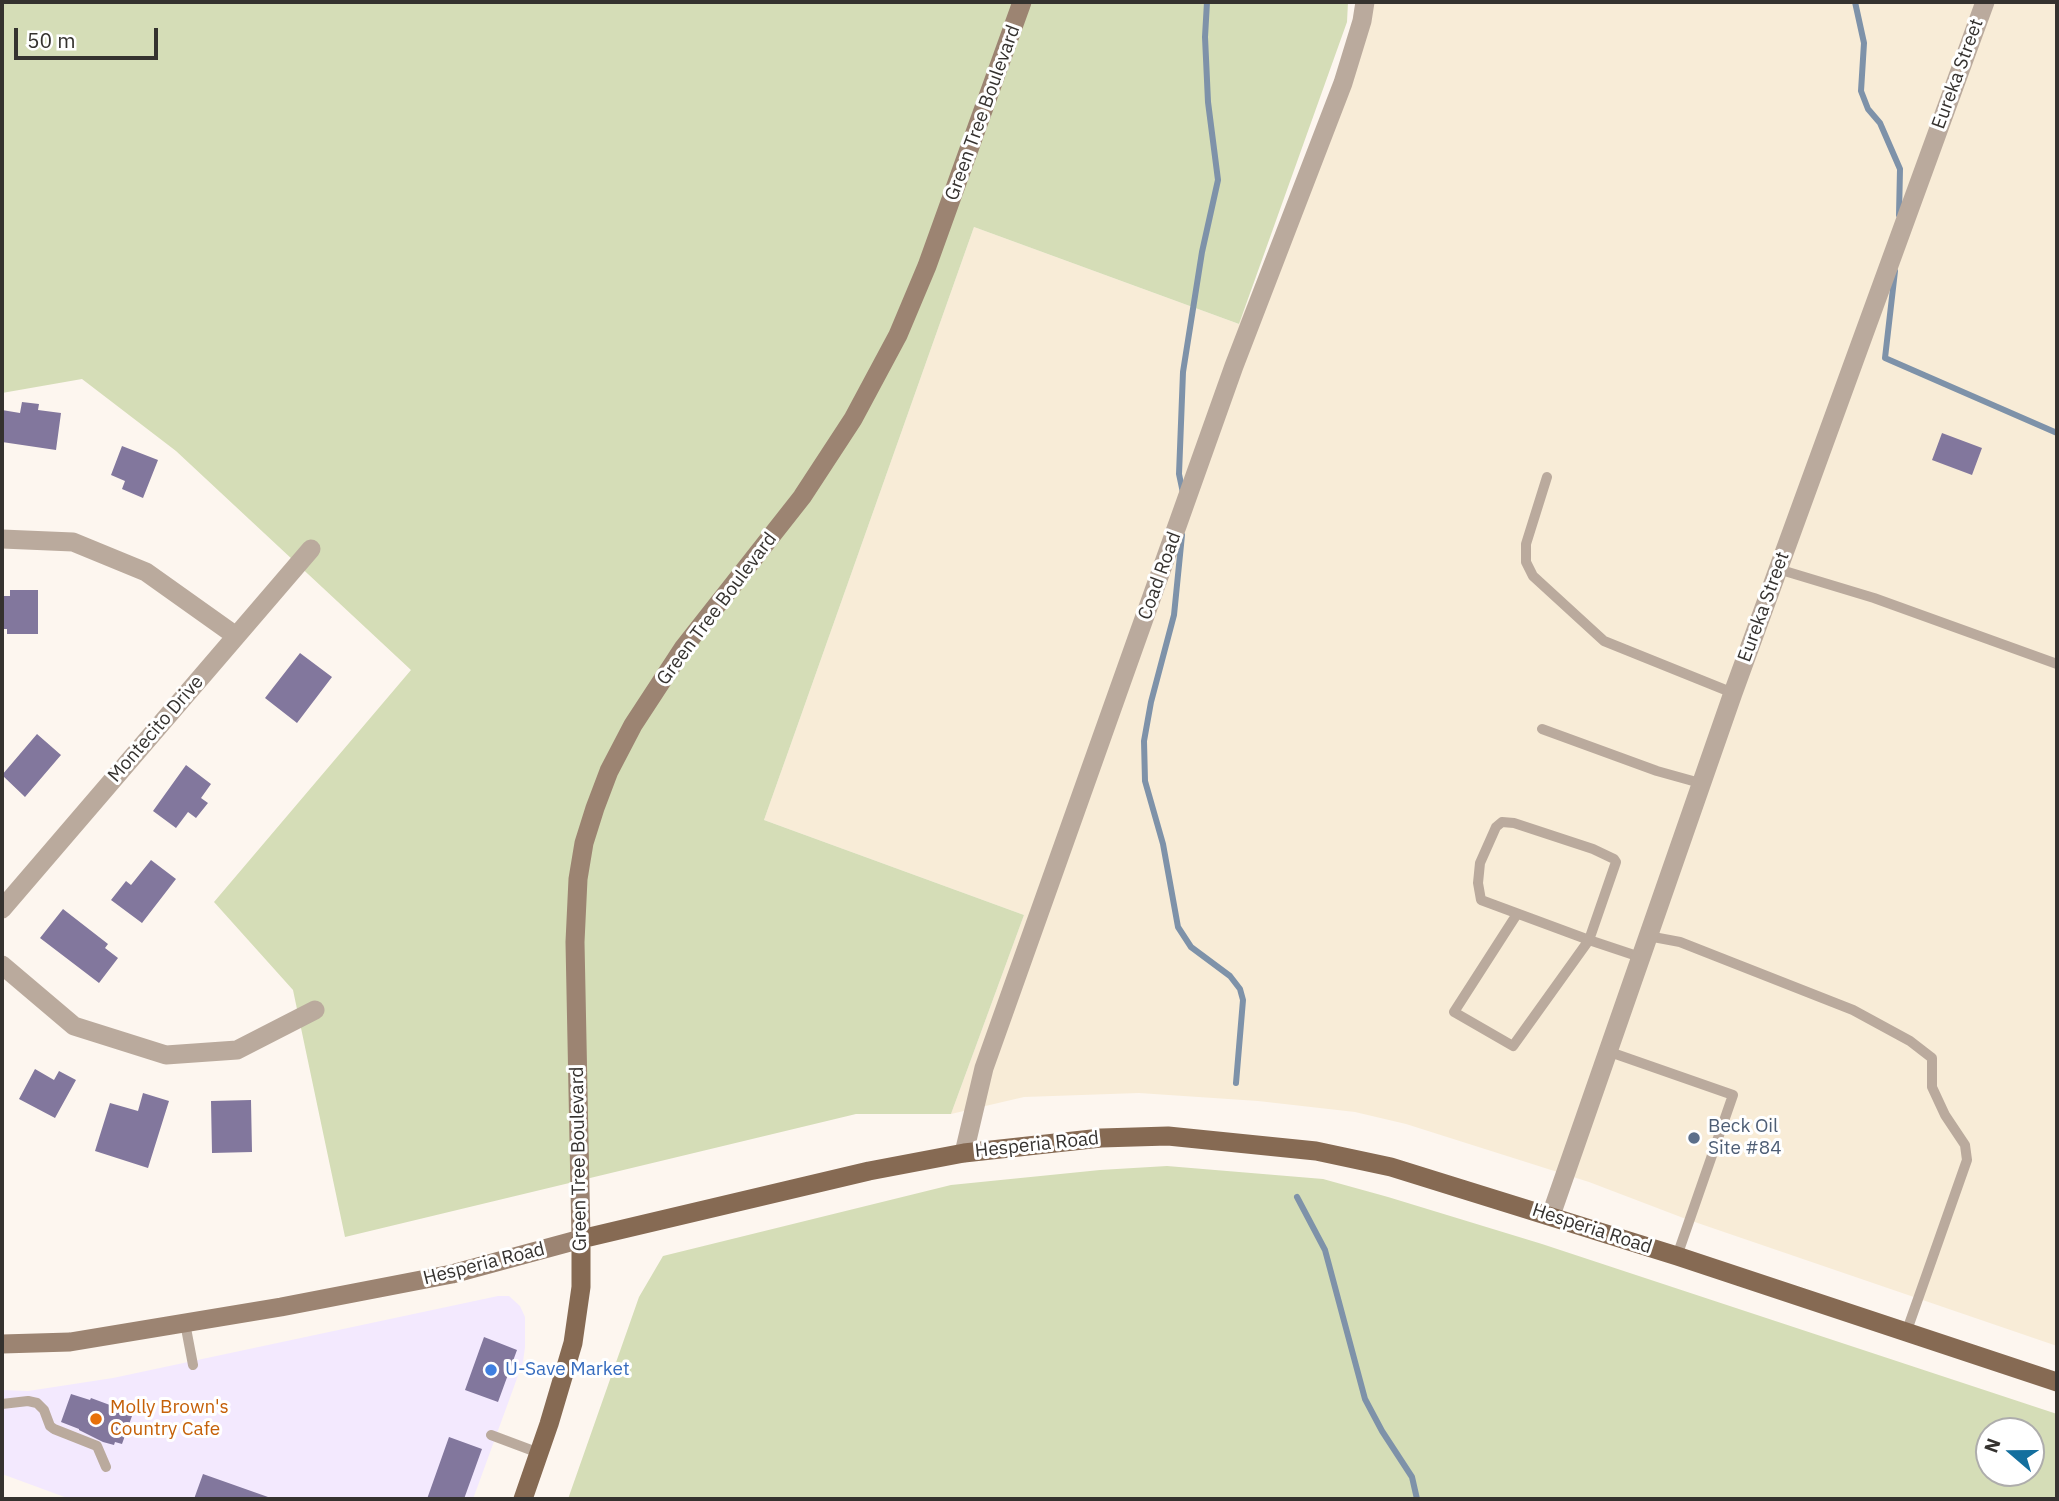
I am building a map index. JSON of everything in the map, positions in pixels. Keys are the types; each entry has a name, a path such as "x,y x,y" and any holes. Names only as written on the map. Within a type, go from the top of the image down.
{"main road":[{"name":"Green Tree Boulevard","path":"523,1499 573,1343 581,1287 575,942 578,878 584,843 595,808 609,771 647,702 684,647 802,497 853,419 891,347 927,266 1022,2"},
{"name":"Hesperia Road","path":"2,1344 70,1342 281,1307 452,1274 581,1239 869,1171 964,1153 1101,1138 1168,1136 1317,1151 1391,1167 1551,1215 2057,1381"}],"street":[{"name":"Coad Road","path":"964,1153 989,1055 1234,366 1343,83 1365,2"},
{"name":"Eureka Street","path":"1551,1215 1732,692 1985,2"},
{"path":"2,539 73,542 146,572 236,636"},
{"name":"Montecito Drive","path":"2,909 311,548"},
{"path":"2,965 74,1026 166,1055 237,1050 316,1010"}],"lane":[{"path":"1547,477 1526,544 1526,562 1533,576 1604,641 1732,692"},
{"path":"1778,569 1874,598 2057,664"},
{"path":"1542,729 1657,771 1700,783"},
{"path":"1517,914 1454,1012 1513,1046 1589,940 1616,862 1593,849 1514,823 1502,822 1489,838 1480,863 1478,883 1481,900 1589,940 1640,957"},
{"path":"1648,936 1680,942 1853,1010 1910,1041 1931,1058 1932,1087 1945,1115 1965,1145 1967,1160 1906,1333"},
{"path":"1607,1051 1733,1095 1677,1256"},
{"path":"185,1322 193,1365"},
{"path":"2,1404 28,1401 37,1404 44,1409 50,1426 54,1429 97,1446 106,1468"},
{"path":"491,1435 539,1453"}],"shaded area":[{"path":"1365,2 2057,2 2057,1346 1686,1219 1589,1182 1406,1124 1355,1112 1258,1101 1139,1093 1024,1097 951,1114 1024,915 764,820 974,227 1239,324 1362,21"},
{"path":"498,1296 509,1296 520,1306 525,1317 525,1347 523,1362 473,1499 70,1499 2,1474 2,1390 28,1391 113,1378"}],"green space":[{"path":"2,2 1348,2 1347,22 1239,324 974,227 764,820 1024,915 951,1114 856,1114 345,1237 293,990 214,902 411,670 176,451 82,379 2,393"},
{"path":"1167,1166 1323,1179 1388,1197 1542,1244 2057,1414 2057,1499 568,1499 639,1297 663,1256 951,1185"}],"building":[{"path":"22,402 39,404 38,410 61,413 56,450 2,442 2,410 20,413"},
{"path":"1942,433 1982,448 1972,475 1932,460"},
{"path":"122,446 158,460 143,498 122,489 125,481 111,475"},
{"path":"10,590 38,590 38,634 7,634 7,629 2,629 2,596 10,596"},
{"path":"300,653 332,677 297,723 265,698"},
{"path":"37,734 61,755 25,797 2,775"},
{"path":"186,765 211,784 201,798 208,803 196,818 188,812 176,828 153,811"},
{"path":"151,860 176,879 142,923 111,900 126,881 131,885"},
{"path":"63,909 108,944 105,948 118,958 99,983 40,938"},
{"path":"35,1069 54,1080 59,1071 76,1080 55,1118 19,1099"},
{"path":"143,1093 169,1101 148,1168 95,1151 110,1103 138,1111"},
{"path":"251,1100 252,1152 212,1153 211,1101"},
{"name":"U-Save Market","path":"484,1337 517,1350 498,1402 465,1390"},
{"name":"Molly Brown's Country Cafe","path":"71,1394 90,1400 91,1398 126,1411 125,1413 132,1416 122,1444 103,1442 61,1422"},
{"path":"449,1437 482,1449 464,1499 427,1499"},
{"path":"203,1474 268,1497 268,1499 194,1499"}],"waterway":[{"path":"1183,493 1179,474 1183,372 1202,252 1218,180 1208,102 1205,37 1207,2"},
{"path":"1855,2 1864,43 1861,91 1868,109 1880,123 1900,169 1899,215"},
{"path":"1895,271 1885,358 2057,433"},
{"path":"1182,535 1174,615 1151,702 1144,741 1145,781 1163,844 1178,927 1191,947 1230,976 1240,989 1243,1000 1236,1083"},
{"path":"1297,1197 1325,1250 1365,1399 1412,1477 1417,1499"}],"place":[{"name":"Beck Oil Site #84","path":"1694,1138"},
{"name":"U-Save Market","path":"491,1370"},
{"name":"Molly Brown's Country Cafe","path":"96,1419"}]}
